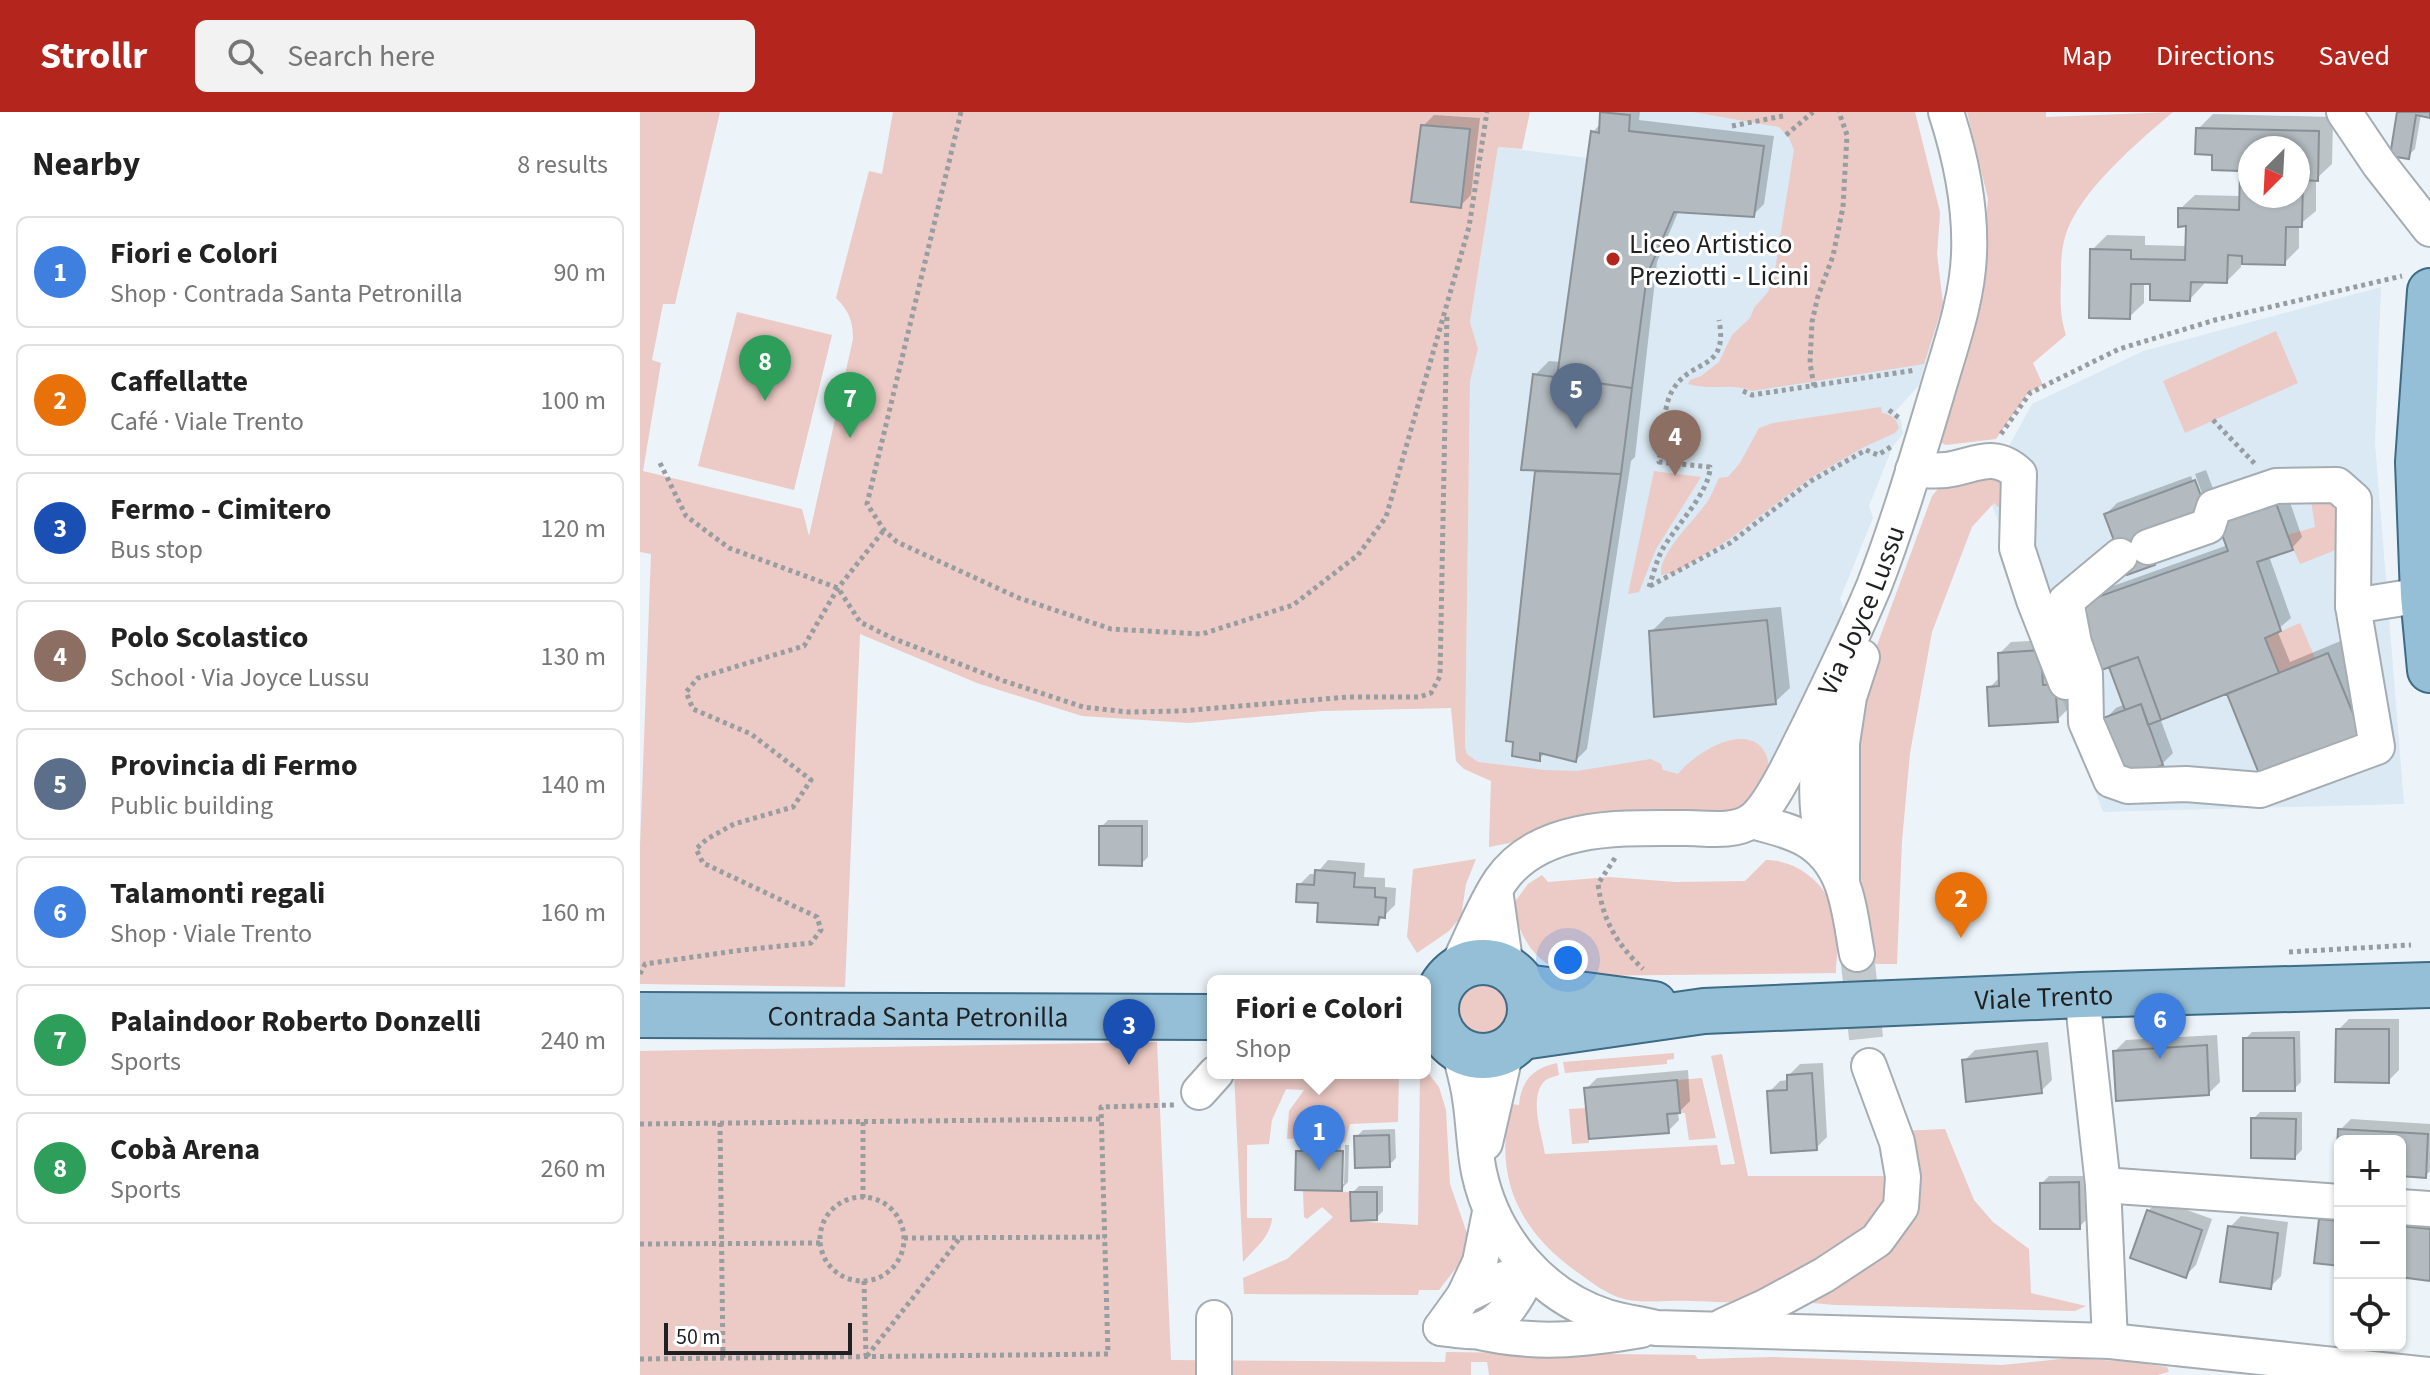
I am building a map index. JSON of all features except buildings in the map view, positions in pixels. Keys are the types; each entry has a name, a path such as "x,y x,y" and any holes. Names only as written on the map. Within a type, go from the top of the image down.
{"main road":[{"path":"2418,283 2424,462 2423,595 2430,670"},
{"name":"Viale Trento","path":"1441,981 1471,963 1490,962 1516,977 1704,1011"},
{"path":"1514,1044 1531,1016 1531,1002 1516,977"},
{"path":"1441,981 1436,1018 1445,1045"},
{"name":"Viale Trento","path":"1445,1045 1484,1057 1514,1044 1704,1011 2082,995 2430,985"},
{"name":"Contrada Santa Petronilla","path":"640,1015 1207,1015"}],"street":[{"name":"Via Joyce Lussu","path":"1752,821 1779,786 1875,583 1906,456 1960,315 1969,256 1968,212 1961,167 1946,112"},
{"path":"2344,112 2379,164 2430,229"},
{"path":"1906,456 1946,470 1989,460 2007,462 2019,474 2017,548 2034,600 2067,686 2111,780 2128,786 2186,784 2260,790 2377,747 2353,606 2354,500 2337,485 2276,486 2214,507 2208,526 2134,551 2066,601 2074,643 2085,674 2086,722"},
{"path":"1835,867 1842,743 1849,697 1875,618 1875,583"},
{"path":"2353,606 2423,595"},
{"path":"1822,699 1817,780 1819,822 1835,867 1857,954"},
{"path":"1441,981 1474,935 1484,908 1503,877 1526,854 1567,836 1618,828 1728,828 1752,821 1805,839 1835,867"},
{"path":"1495,890 1516,977"},
{"path":"2082,995 2103,1185 2110,1341"},
{"path":"1479,1171 1514,1044"},
{"path":"1445,1045 1470,1097 1479,1171 1490,1212 1508,1243 1530,1271 1568,1298 1606,1317 1656,1328 2110,1341 2429,1375"},
{"path":"1717,1330 1824,1275 1877,1240 1901,1207 1903,1177 1897,1142 1869,1066"},
{"path":"2103,1185 2334,1202"},
{"path":"2406,1207 2430,1209"},
{"path":"1490,1212 1480,1262 1464,1296 1441,1328 1475,1331 1507,1339 1578,1340 1656,1328"},
{"path":"1464,1296 1491,1283 1530,1271"},
{"path":"1475,1331 1499,1318 1518,1297 1530,1271"},
{"path":"1214,1318 1214,1375"},
{"path":"2237,1375 2304,1360"}],"path":[{"path":"961,112 867,504 884,530 897,542 1019,598 1111,629 1202,634 1293,605 1358,555 1386,517 1469,227 1487,112"},
{"path":"1786,135 1813,112"},
{"path":"1814,386 1810,363 1812,322 1833,256 1843,207 1847,135 1839,112"},
{"path":"1732,126 1783,116"},
{"path":"1996,441 2030,393 2119,349 2215,320 2418,283"},
{"path":"660,463 686,516 729,548 838,588 860,622 870,627 948,660 1083,707 1128,712 1181,711 1348,697 1419,697 1431,693 1440,676 1447,304"},
{"path":"1719,320 1720,349 1682,377 1669,396 1659,462 1710,467 1710,474 1698,498 1660,554 1649,587 1730,543 1794,493 1866,450 1878,455 1906,456"},
{"path":"1743,391 1752,395 1925,368"},
{"path":"1889,410 1897,415 1903,428"},
{"path":"2213,420 2276,486"},
{"path":"640,974 645,964 811,943 821,930 817,917 703,863 696,849 707,839 734,824 793,807 811,780 751,734 693,709 686,692 698,678 804,646 838,588 884,530"},
{"path":"1616,856 1598,884 1602,909 1622,949 1652,978"},
{"path":"2274,953 2411,945"},
{"path":"640,1359 1108,1354 1101,1107 1199,1090"},
{"path":"640,1124 1101,1119"},
{"path":"863,1122 863,1198"},
{"path":"720,1123 723,1358"},
{"path":"863,1198 884,1204 894,1213 904,1238 896,1265 886,1274 864,1281 845,1278 834,1270 825,1260 820,1233 833,1209 845,1201 863,1198"},
{"path":"904,1238 1105,1237"},
{"path":"866,1356 960,1238"},
{"path":"640,1244 821,1243"},
{"path":"864,1281 866,1356"}],"shaded area":[{"path":"640,112 720,112 675,304 663,304 652,360 661,363 643,471 802,509 809,536 853,339 849,317 836,298 869,171 882,174 893,112 1530,112 1522,149 1498,147 1470,322 1478,349 1470,381 1467,754 1478,762 1577,771 1651,759 1661,764 1663,770 1678,774 1693,759 1715,746 1727,741 1749,740 1759,745 1768,759 1764,784 1744,807 1726,813 1568,821 1509,843 1489,847 1491,781 1464,769 1456,761 1451,708 1322,711 1189,723 1082,716 977,683 860,634 845,987 640,984 640,846 651,554 640,552"},
{"path":"1600,112 1630,115 1630,112 1915,112 1940,218 1937,254 1943,304 1919,385 1894,413 1901,420 1903,434 1893,446 1869,506 1873,518 1840,599 1843,607 1835,633 1758,792 1568,821 1509,843 1489,847 1491,781 1478,762 1467,754 1465,747 1470,380 1478,349 1470,322 1498,147 1587,158 1591,131 1599,132"},
{"path":"1693,112 1915,112 1940,212 1937,254 1943,304 1924,364 1752,391 1688,384 1719,362 1732,335 1750,318 1754,308 1768,292 1774,276 1794,150 1779,127"},
{"path":"1967,112 2046,112 2046,117 2173,112 2111,169 2072,220 2061,263 2061,308 2066,335 2033,363 2043,385 2028,393 1996,439 1946,445 1932,439 1985,229 1988,199"},
{"path":"2381,287 2375,443 2404,804 2103,812 1986,488 2032,404 2143,351"},
{"path":"737,312 832,335 794,490 698,466"},
{"path":"2276,331 2298,383 2185,433 2163,381"},
{"path":"1881,407 1882,413 1896,422 1899,428 1895,433 1809,479 1728,540 1676,572 1661,575 1672,546 1708,501 1719,478 1728,477 1740,463 1759,428 1773,423"},
{"path":"1654,471 1701,477 1656,549 1639,592 1628,594"},
{"path":"2031,472 2037,500 2035,524 2022,530 1994,503 1972,527 1932,632 1910,753 1902,841 1897,964 1861,964 1856,936 1863,890 1850,812 1869,667 1932,496 1942,484"},
{"path":"2311,500 2338,502 2341,548 2300,564 2287,535 2315,527"},
{"path":"2300,623 2315,658 2279,673 2265,638"},
{"path":"1476,859 1466,884 1461,917 1449,931 1417,953 1407,937 1413,869"},
{"path":"1766,860 1800,869 1826,894 1837,923 1836,973 1576,976 1541,959 1525,940 1516,916 1514,903 1528,884 1542,875 1548,882 1609,877 1676,882 1745,881"},
{"path":"1478,971 1502,975 1520,1002 1523,1014 1498,1046 1488,1049 1462,1041 1450,1028 1446,1018 1445,1008 1452,990 1467,976"},
{"path":"1157,1042 1171,1360 1445,1362 1446,1352 1695,1355 1698,1359 1773,1357 2002,1365 2070,1358 2135,1362 2167,1367 2169,1372 2157,1375 1489,1375 1487,1362 1471,1362 1471,1375 640,1375 640,1051"},
{"path":"1674,1053 1674,1059 1667,1060 1667,1064 1565,1073 1563,1062"},
{"path":"1722,1054 1748,1176 1892,1176 1887,1207 1873,1228 1863,1236 1757,1298 1732,1302 1648,1302 1611,1294 1556,1256 1525,1219 1508,1178 1505,1155 1511,1104 1519,1105 1522,1089 1535,1072 1557,1063 1559,1075 1544,1082 1537,1100 1545,1154 1717,1145 1721,1165 1735,1164 1711,1056"},
{"path":"1431,1077 1439,1087 1446,1110 1450,1184 1469,1239 1466,1255 1439,1290 1419,1290 1418,1295 1244,1294 1243,1278 1287,1259 1333,1217 1322,1207 1307,1219 1304,1217 1303,1190 1350,1192 1351,1221 1418,1225 1420,1079"},
{"path":"1702,1078 1716,1138 1689,1140 1685,1113 1680,1113 1677,1080"},
{"path":"1234,1079 1399,1079 1398,1122 1350,1124 1345,1142 1334,1143 1333,1148 1319,1148 1319,1137 1287,1139 1289,1111 1304,1090 1286,1089 1272,1120 1269,1144 1247,1145 1247,1218 1272,1218 1265,1237 1243,1262"},
{"path":"1586,1108 1589,1143 1572,1144 1569,1109"},
{"path":"1945,1129 1974,1200 1993,1222 2029,1249 2031,1293 2086,1306 2075,1311 1801,1302 1886,1246 1900,1131"}],"tunnel":[{"path":"1857,954 1869,1066"}],"place":[{"name":"Liceo Artistico Preziotti - Licini","path":"1613,259"},
{"name":"Cobà Arena","path":"765,401"},
{"name":"Provincia di Fermo","path":"1576,429"},
{"name":"Palaindoor Roberto Donzelli","path":"850,438"},
{"name":"Polo Scolastico","path":"1675,476"},
{"name":"Caffellatte","path":"1961,938"},
{"name":"Talamonti regali","path":"2160,1059"},
{"name":"Fermo - Cimitero","path":"1129,1065"},
{"name":"Fiori e Colori","path":"1319,1171"}]}
